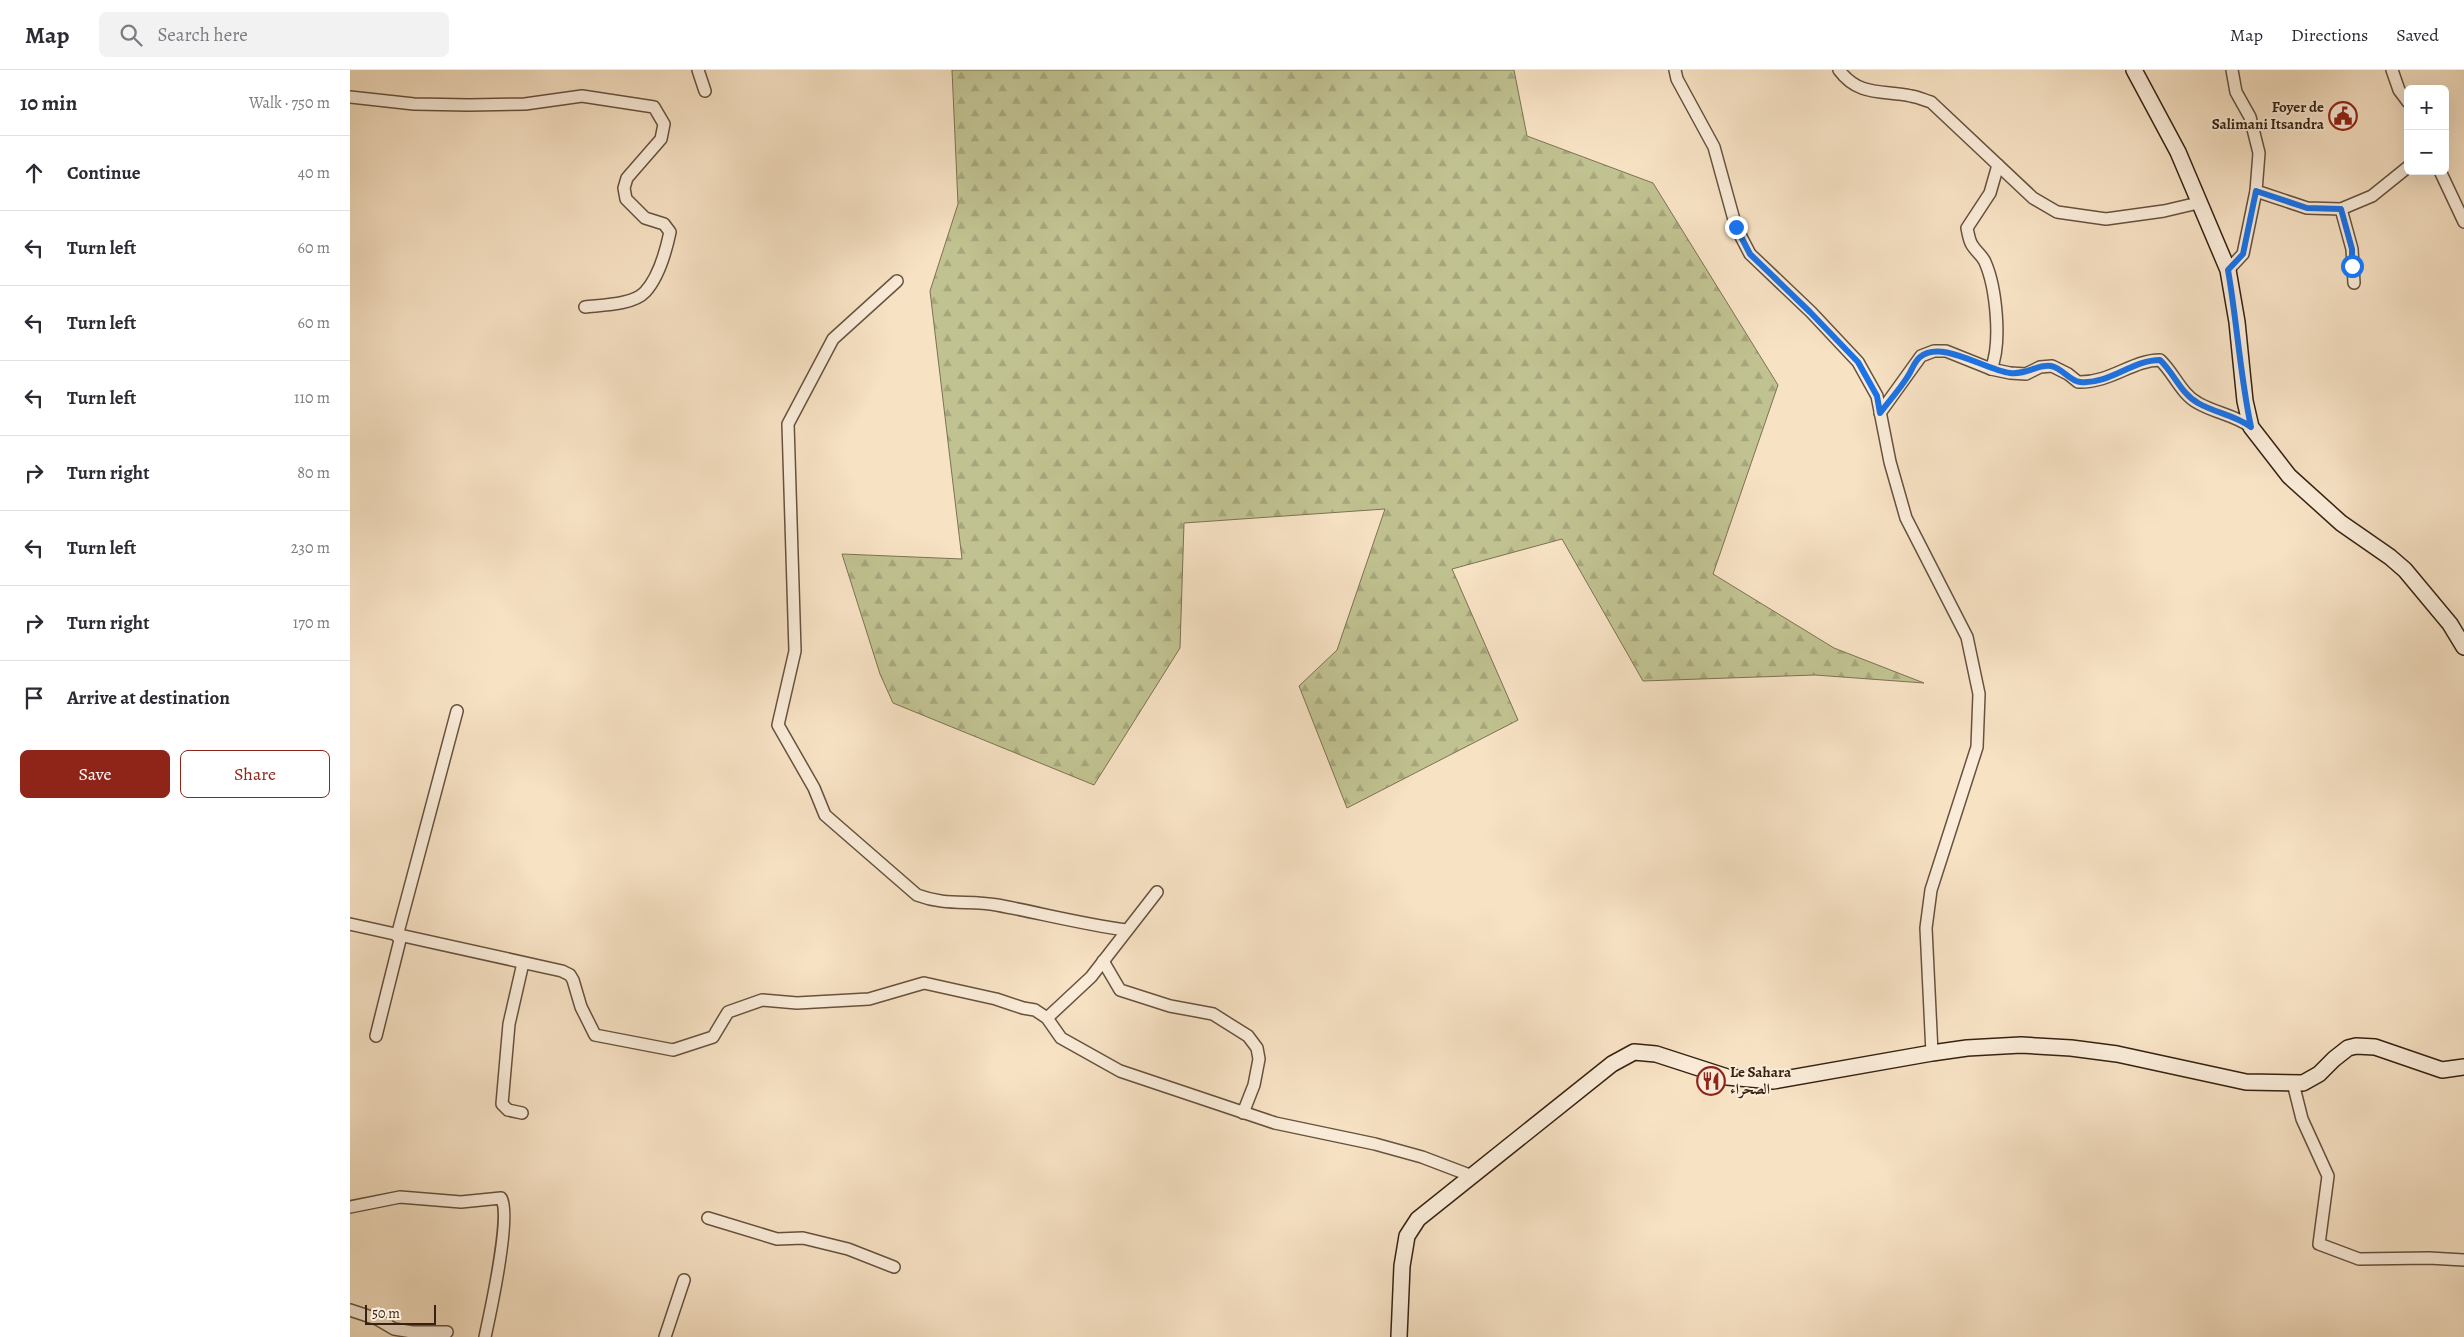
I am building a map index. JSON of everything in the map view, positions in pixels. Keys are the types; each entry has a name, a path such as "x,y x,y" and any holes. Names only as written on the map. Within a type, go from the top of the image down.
{"main road":[{"path":"2134,70 2178,152 2228,270 2237,322 2245,401 2251,427 2289,476 2340,522 2390,557 2405,570 2450,624 2464,647"},
{"path":"1399,1337 1402,1266 1406,1236 1418,1219 1612,1064 1634,1052 1656,1054 1727,1077 1773,1081 1967,1048 2021,1046 2071,1048 2117,1054 2246,1082 2303,1083 2319,1074 2348,1048 2356,1046 2375,1047 2442,1070 2464,1067"}],"street":[{"path":"698,70 704,91"},
{"path":"1675,70 1677,79 1714,147 1736,227 1750,254 1858,362 1877,396 1890,462 1906,518 1967,638 1979,694 1977,748 1932,890 1926,928 1932,1053"},
{"path":"1839,70 1846,79 1868,91 1912,96 1930,102 2033,198 2057,212 2106,219 2164,211 2198,203"},
{"path":"2228,270 2243,254 2256,191 2259,153 2250,117 2236,92 2232,70"},
{"path":"2392,70 2399,90 2404,97"},
{"path":"350,96 414,104 469,105 525,104 582,96 654,107 664,124 661,139 627,178 624,188 626,199 645,218 664,224 670,232 664,256 644,293 622,303 585,307"},
{"path":"1992,369 1996,357 1997,320 1984,261 1971,244 1967,228 1990,193 1998,164"},
{"path":"2256,191 2307,208 2341,209 2372,196 2404,170"},
{"path":"2442,175 2464,222"},
{"path":"2341,209 2352,249 2354,283"},
{"path":"897,281 833,340 788,424 796,651 778,725 814,788 825,815 917,895 935,902 994,904 1090,925 1126,930"},
{"path":"1880,413 1921,356 1934,351 1946,351 1992,369 2026,374 2040,367 2052,366 2068,374 2078,382 2094,382 2148,360 2160,360 2172,372 2185,393 2198,403 2240,419 2251,427"},
{"path":"376,1036 399,936 457,711"},
{"path":"1047,1018 1091,977 1157,892"},
{"path":"350,924 570,975 581,1007 595,1035 673,1050 713,1037 728,1012 743,1005 762,1000 797,1003 869,999 924,983 996,999 1022,1008 1035,1010 1047,1018 1061,1038 1120,1071 1275,1123 1376,1144 1422,1157 1472,1176"},
{"path":"1103,961 1120,990 1170,1006 1213,1014 1248,1036 1257,1048 1259,1059 1254,1085 1243,1113"},
{"path":"522,1113 508,1110 502,1104 509,1024 523,963"},
{"path":"2293,1083 2302,1119 2328,1176 2320,1244 2359,1259 2429,1258 2464,1260"},
{"path":"350,1208 400,1198 461,1202 501,1198 504,1203 503,1230 485,1337"},
{"path":"708,1218 777,1239 803,1238 848,1249 894,1267"},
{"path":"665,1337 684,1280"},
{"path":"350,1310 377,1318 394,1333 447,1332"}],"green space":[{"path":"952,70 1514,70 1527,136 1653,183 1778,385 1713,574 1834,648 1924,683 1815,675 1643,681 1562,539 1452,569 1518,720 1347,808 1299,686 1337,650 1385,509 1184,523 1180,648 1094,785 893,703 880,674 842,554 962,559 930,291 958,204"}],"place":[{"name":"Foyer de Salimani Itsandra","path":"2343,116"},
{"name":"Le Sahara الصحراء","path":"1711,1081"}],"route":[{"path":"1736,227 1750,254 1858,362 1877,396 1880,413 1921,356 1934,351 1946,351 1992,369 2010,373 2026,374 2040,367 2052,366 2068,374 2078,382 2094,382 2123,372 2148,360 2160,360 2172,372 2185,393 2198,403 2240,419 2251,427 2245,401 2237,322 2228,270 2243,254 2256,191 2307,208 2341,209 2347,225 2352,249 2352,266"}]}
